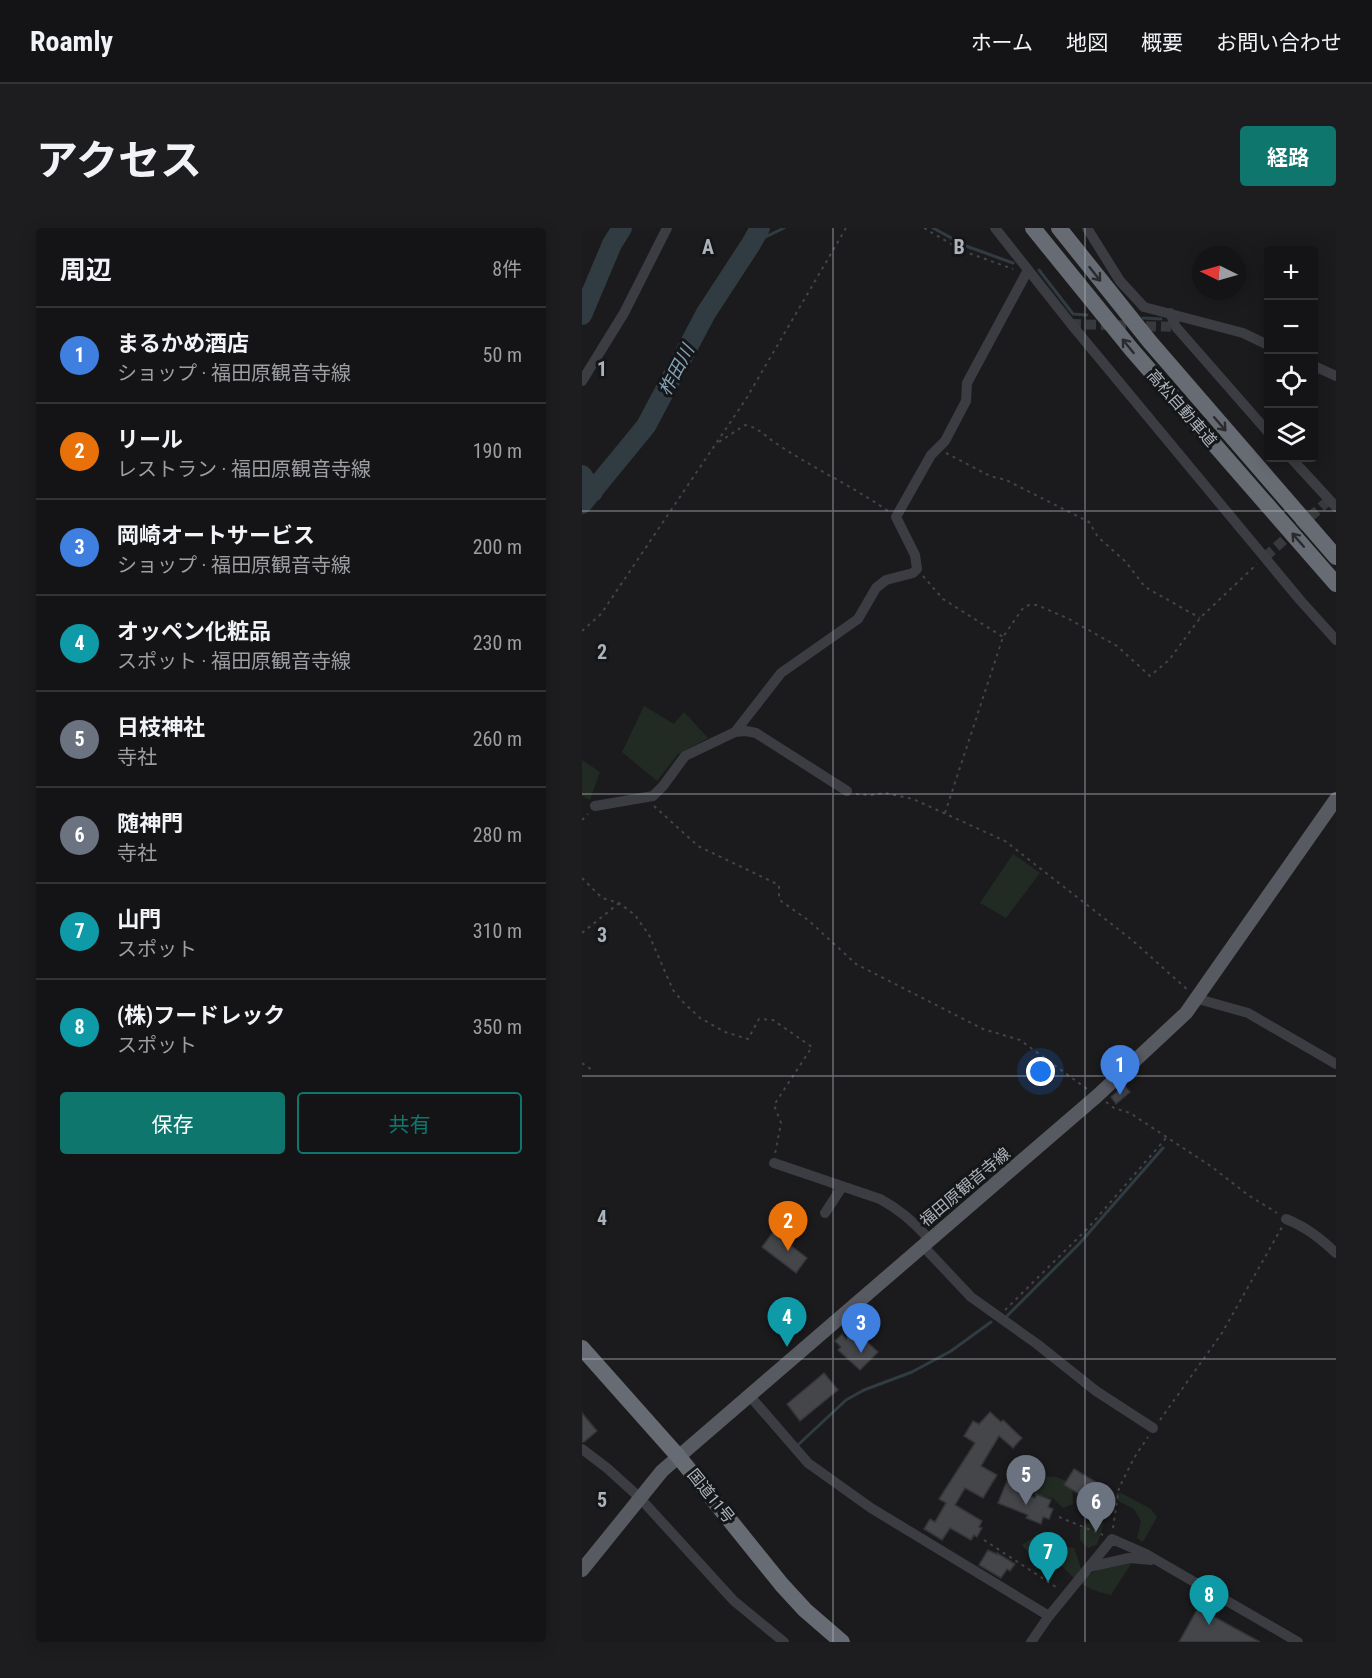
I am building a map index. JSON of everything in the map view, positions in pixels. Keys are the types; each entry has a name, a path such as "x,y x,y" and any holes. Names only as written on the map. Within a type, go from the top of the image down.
{"highway":[{"name":"高松自動車道","path":"1033,228 1132,350 1336,584"},
{"name":"高松自動車道","path":"1059,228 1150,342 1336,557"},
{"name":"国道11号","path":"582,1348 678,1456 782,1585 805,1610 842,1642"}],"main road":[{"name":"福田原観音寺線","path":"582,1570 639,1497 678,1456 1159,1041 1198,999 1336,799"}],"street":[{"path":"582,381 624,313 667,228"},
{"path":"995,228 1027,272 1336,640"},
{"path":"1087,228 1120,281 1144,307 1243,333 1264,343"},
{"path":"735,732 780,673 858,619 876,588 886,580 913,573 917,569 915,555 896,517 932,454 945,441 966,401 967,383 1027,272"},
{"path":"1170,313 1176,327 1264,426"},
{"path":"1318,368 1336,376"},
{"path":"1295,462 1336,507"},
{"path":"595,806 653,796 685,756 735,732 746,730 847,790"},
{"path":"1198,999 1248,1013 1336,1064"},
{"path":"774,1163 880,1199 894,1206 918,1227 925,1242 971,1297 1037,1344 1096,1391 1154,1428"},
{"path":"825,1213 842,1187"},
{"path":"1286,1219 1304,1226 1319,1236 1336,1253"},
{"path":"749,1395 808,1463 871,1508 1048,1616"},
{"path":"582,1449 639,1497 734,1601 784,1642"},
{"path":"1031,1642 1048,1616 1112,1539 1157,1561 1298,1642"},
{"path":"1089,1567 1129,1558 1157,1561"}],"path":[{"path":"582,631 601,614 717,444 746,399 846,228"},
{"path":"924,228 963,251 1027,272"},
{"path":"717,444 745,425 753,426 777,444 864,494 896,517"},
{"path":"938,449 1089,522 1098,537 1126,562 1145,587 1200,618"},
{"path":"945,813 1003,637 1023,608 1037,605 1069,619 1117,646 1150,676 1169,660 1200,618 1265,557"},
{"path":"917,569 943,599 1003,637"},
{"path":"847,790 858,795 896,794 945,813 1005,841 1147,952 1198,999"},
{"path":"645,798 698,846 779,885 781,901 808,920 856,964 983,1029 1020,1040 1114,1108 1130,1113 1286,1219 1222,1333 1134,1458 1119,1488 1112,1539 1059,1517"},
{"path":"582,878 602,898 619,903 635,915 650,935 673,990 700,1018 725,1032 748,1039 759,1019 772,1020 812,1047 774,1105 781,1123 774,1163"},
{"path":"582,933 619,903"},
{"path":"582,1063 592,1070"},
{"path":"998,1317 1081,1235 1167,1137"},
{"path":"984,1540 1067,1594"}],"shaded area":[{"path":"644,706 674,724 684,712 708,738 678,754 657,781 622,752"},
{"path":"582,760 600,772 590,800 582,796"},
{"path":"1013,854 1040,873 1006,918 980,903"},
{"path":"1035,1476 1056,1477 1072,1483 1073,1504 1063,1508 1053,1498 1028,1494 1013,1487 1012,1479"},
{"path":"1116,1493 1121,1493 1151,1509 1157,1517 1143,1542 1137,1538 1141,1521 1134,1509 1116,1500"},
{"path":"1090,1522 1104,1523 1097,1545 1088,1548 1080,1540 1080,1529"},
{"path":"1035,1536 1048,1541 1047,1552 1038,1558 1022,1545"},
{"path":"1067,1547 1074,1548 1084,1577 1127,1561 1131,1564 1111,1595 1103,1593 1083,1584 1061,1565"}],"building":[{"path":"1124,1085 1130,1092 1116,1104 1111,1097"},
{"path":"773,1232 807,1258 796,1273 762,1247"},
{"path":"854,1330 878,1352 860,1370 838,1350 841,1347 835,1341 842,1334 846,1339"},
{"path":"824,1373 838,1390 800,1421 787,1404"},
{"path":"990,1412 1001,1422 1003,1420 1022,1438 1013,1448 999,1436 981,1466 997,1475 983,1498 965,1488 955,1505 982,1521 979,1527 982,1528 977,1537 974,1535 971,1540 950,1528 942,1540 924,1529 930,1519 935,1522 946,1503 939,1499 975,1443 964,1436 973,1421 979,1424"},
{"path":"582,1413 597,1431 584,1442 582,1442"},
{"path":"1017,1467 1027,1472 1017,1491 1035,1498 1036,1494 1051,1500 1048,1507 1053,1509 1049,1519 1043,1517 1041,1524 1026,1518 1028,1515 998,1503 1007,1481 1010,1483"},
{"path":"1074,1469 1109,1490 1104,1499 1100,1496 1097,1502 1064,1485"},
{"path":"988,1550 1015,1564 1010,1571 1007,1569 1001,1578 979,1565"},
{"path":"1198,1608 1260,1642 1179,1642"}],"waterway":[{"path":"582,315 612,244 622,228"},
{"name":"柞田川","path":"582,504 646,426 706,313 760,228"},
{"path":"751,244 784,228"},
{"path":"933,228 966,246 1013,263"},
{"path":"1039,270 1073,314 1087,315"},
{"path":"1143,318 1161,319"},
{"path":"582,475 593,492"},
{"path":"1007,1316 1079,1244 1163,1148"},
{"path":"799,1444 846,1400 864,1390 912,1372 951,1351 991,1322"}],"tunnel":[{"path":"1071,324 1176,327"},
{"path":"1265,557 1329,500"}],"place":[{"name":"まるかめ酒店","path":"1120,1095"},
{"name":"リール","path":"788,1251"},
{"name":"オッペン化粧品","path":"787,1347"},
{"name":"岡崎オートサービス","path":"861,1353"},
{"name":"日枝神社","path":"1026,1505"},
{"name":"随神門","path":"1096,1532"},
{"name":"山門","path":"1048,1582"},
{"name":"(株)フードレック","path":"1209,1625"}]}
